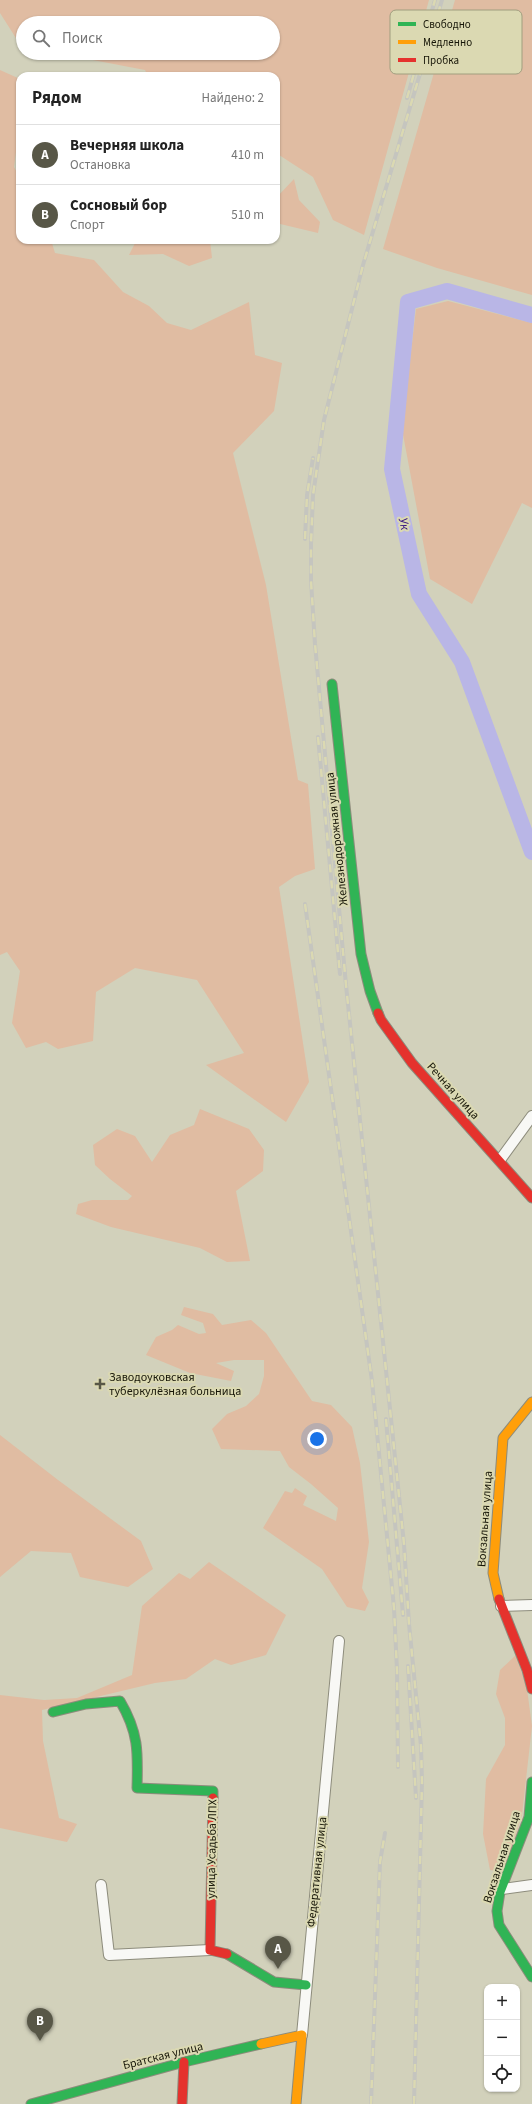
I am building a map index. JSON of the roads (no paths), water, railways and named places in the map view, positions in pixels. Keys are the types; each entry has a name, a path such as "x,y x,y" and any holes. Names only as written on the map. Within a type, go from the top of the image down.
{"street":[{"name":"Железнодорожная улица","path":"332,684 361,954 370,991"},
{"name":"Речная улица","path":"370,991 381,1020 412,1063 500,1160 532,1198"},
{"path":"500,1160 532,1116"},
{"name":"Вокзальная улица","path":"532,1402 503,1438 493,1573 501,1606 527,1670 532,1689"},
{"path":"501,1606 532,1605"},
{"name":"Федеративная улица","path":"296,2104 339,1641"},
{"name":"улица Усадьба ЛПХ","path":"53,1712 86,1704 120,1701 128,1714 138,1746 137,1788 213,1791 210,1950"},
{"name":"Вокзальная улица","path":"532,1782 529,1817 502,1889 497,1911 499,1925 532,1976"},
{"path":"101,1884 109,1955 210,1950 227,1954 274,1982 306,1985"},
{"path":"502,1889 532,1885"},
{"name":"Братская улица","path":"31,2104 184,2062 302,2035"},
{"path":"182,2104 184,2062"}],"waterway":[{"name":"Ук","path":"532,315 447,291 408,302 392,469 419,594 462,662 532,852"}],"railway":[{"path":"432,10 435,0"},
{"path":"439,10 442,0"},
{"path":"407,98 414,74"},
{"path":"414,2104 422,1782 421,1746 409,1624 404,1544 346,985 315,644 311,581 311,544 313,495 324,420 363,265 420,74"},
{"path":"305,539 307,495 313,458"},
{"path":"318,737 340,974"},
{"path":"305,904 372,1381 394,1608 397,1670 398,1767"},
{"path":"386,1419 403,1615"},
{"path":"408,1666 416,1798"},
{"path":"371,2104 380,1862 385,1833"}],"place":[{"name":"Заводоуковская туберкулёзная больница","path":"100,1384"},
{"name":"Вечерняя школа","path":"278,1969"},
{"name":"Сосновый бор","path":"40,2041"}]}
